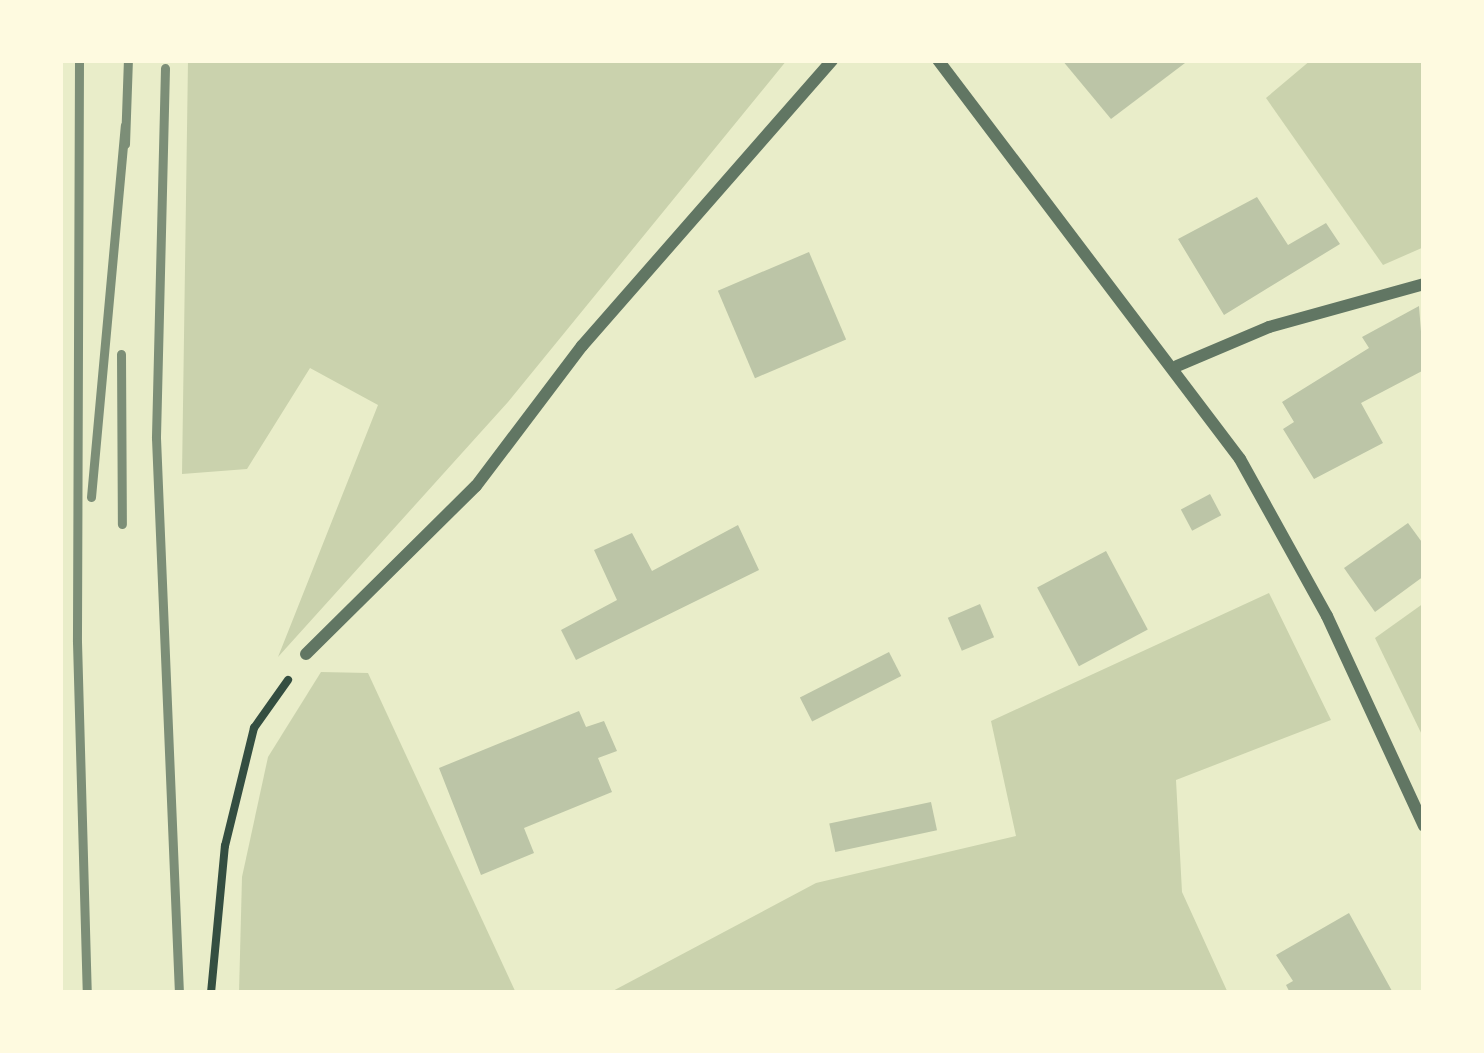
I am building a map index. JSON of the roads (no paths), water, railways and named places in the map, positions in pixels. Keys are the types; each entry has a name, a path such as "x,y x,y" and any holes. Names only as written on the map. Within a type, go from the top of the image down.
{"street":[{"path":"306,654 476,487 582,346 832,60"},
{"path":"938,60 1177,366 1287,542 1424,826"},
{"path":"1177,366 1268,327 1424,284"}],"railway":[{"path":"79,60 77,642 87,993"},
{"path":"125,144 128,60"},
{"path":"165,68 156,438 179,993"},
{"path":"91,497 125,126"},
{"path":"121,354 122,524"}]}
